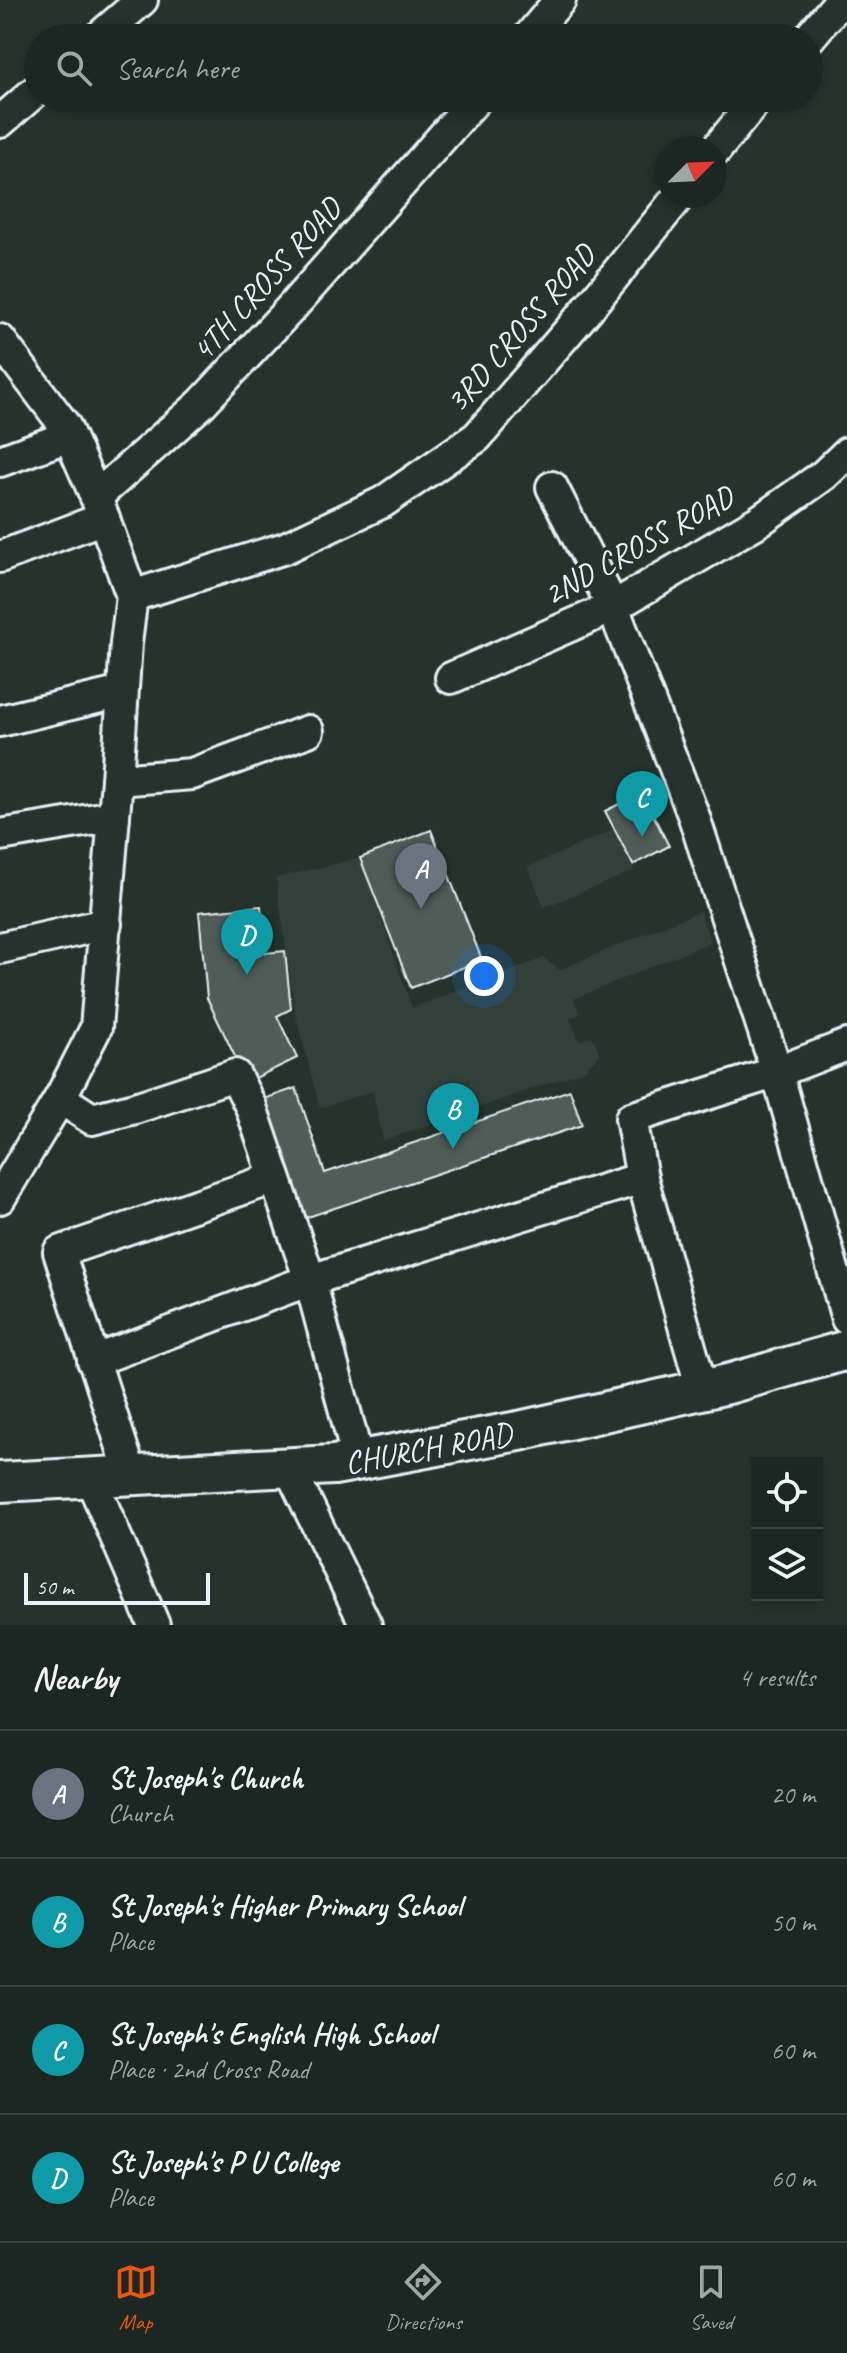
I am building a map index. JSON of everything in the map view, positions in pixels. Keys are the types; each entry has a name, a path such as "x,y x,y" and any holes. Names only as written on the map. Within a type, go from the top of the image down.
{"street":[{"path":"114,24 142,0"},
{"path":"540,24 560,0"},
{"path":"821,24 841,0"},
{"path":"0,122 24,101"},
{"name":"4TH CROSS ROAD","path":"100,508 291,308 465,112"},
{"path":"727,136 747,112"},
{"name":"3RD CROSS ROAD","path":"132,596 285,548 383,502 477,437 587,310 669,208"},
{"path":"0,340 25,370 69,436 100,508 132,596 96,1028 60,1098 0,1198"},
{"path":"0,461 69,436"},
{"name":"2ND CROSS ROAD","path":"451,678 613,607 759,521 824,475 847,453"},
{"path":"552,487 613,607 694,817 777,1072 847,1319"},
{"path":"0,557 100,508"},
{"path":"0,721 122,692"},
{"path":"117,780 192,774 308,731"},
{"path":"0,835 114,816"},
{"path":"0,948 106,924"},
{"path":"702,1389 642,1178 631,1118 777,1072 847,1045"},
{"path":"60,1098 92,1119 235,1075 251,1107 310,1280 358,1460"},
{"path":"131,1475 59,1252 275,1178"},
{"path":"93,1361 310,1280 642,1178"},
{"name":"CHURCH ROAD","path":"0,1482 290,1469 358,1460 519,1431 702,1389 847,1350"},
{"path":"290,1469 366,1625"},
{"path":"91,1479 154,1625"}],"shaded area":[{"path":"615,829 634,871 544,907 528,867"},
{"path":"360,858 412,1008 544,958 559,970 700,911 710,942 574,999 580,1014 570,1018 579,1041 592,1036 600,1054 583,1071 383,1141 373,1091 320,1108 296,1017 276,878"}],"building":[{"path":"642,793 669,846 633,865 605,811"},
{"path":"431,830 482,960 411,988 360,858"},
{"path":"261,906 265,953 285,951 291,1009 277,1016 297,1058 247,1082 207,998 199,912"},
{"path":"296,1088 325,1173 570,1090 582,1125 302,1219 261,1100"}],"place":[{"name":"St Joseph's English High School","path":"642,837"},
{"name":"St Joseph's Church","path":"421,909"},
{"name":"St Joseph's P U College","path":"247,975"},
{"name":"St Joseph's Higher Primary School","path":"453,1149"}]}
